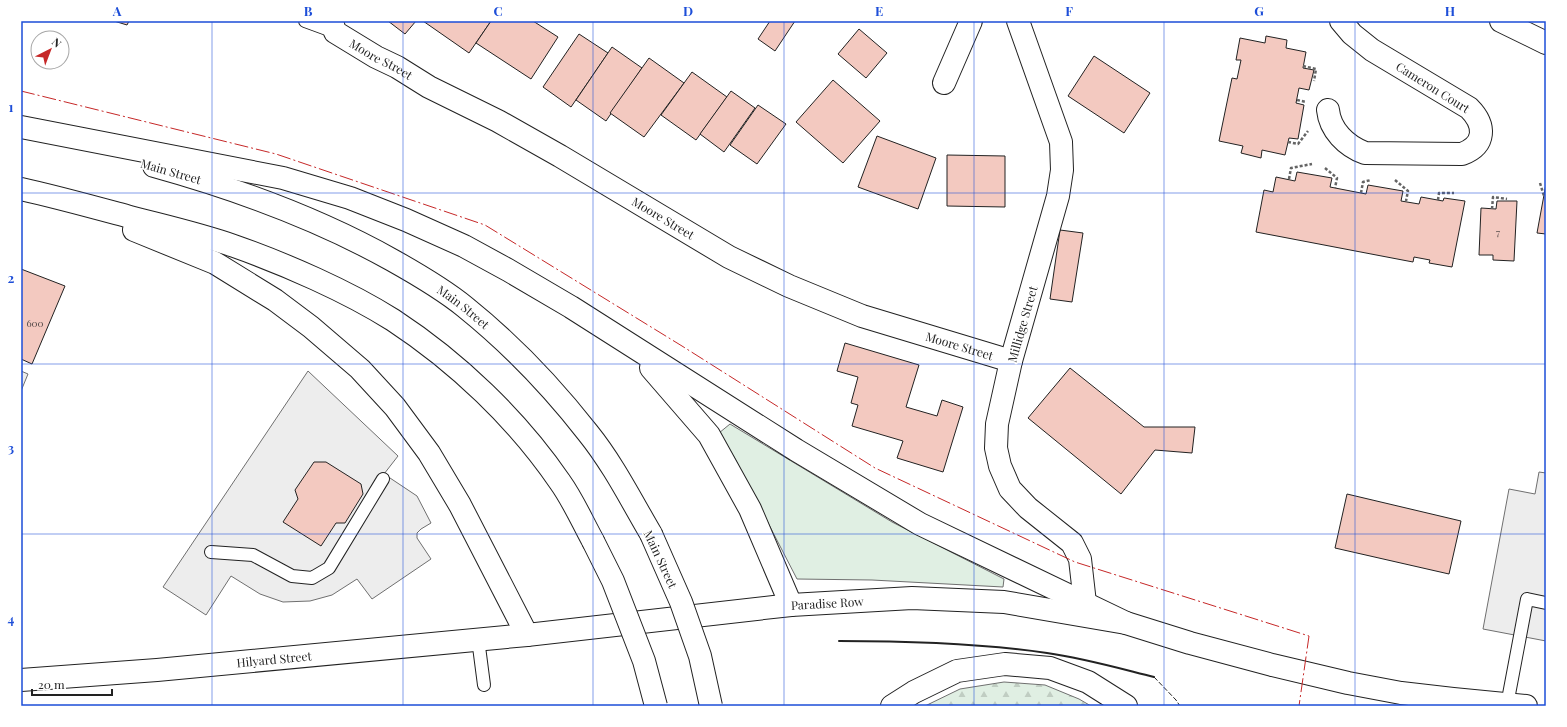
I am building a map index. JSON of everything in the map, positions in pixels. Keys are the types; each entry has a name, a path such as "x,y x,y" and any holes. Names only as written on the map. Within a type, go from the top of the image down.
{"main road":[{"path":"944,84 971,21"},
{"name":"Millidge Street","path":"1018,21 1061,142 1062,170 1056,203 1011,361 997,424 996,448 1000,466 1010,489 1028,508 1072,543 1080,559 1085,603"},
{"name":"Cameron Court","path":"1328,110 1329,121 1338,134 1357,150 1365,153 1462,154 1473,148 1480,136 1480,123 1477,116 1469,108 1372,50 1352,34 1341,21"},
{"path":"1502,21 1546,43"},
{"name":"Moore Street","path":"334,26 376,57 397,67 429,87 498,121 560,156 729,258 789,286 862,316 1011,361"},
{"path":"21,128 283,178 350,198 406,220 464,246 508,270 796,450 920,524 1126,623 1190,643 1272,665 1348,683 1401,693 1517,705"},
{"name":"Main Street","path":"21,128 192,176 261,199 315,221 372,249 417,274 465,306 511,347 550,387 589,434 621,482 651,534 681,602 697,649 711,706"},
{"path":"21,189 42,193 233,246 290,268 342,292 392,320 440,354 479,389 536,449 561,484 593,540 613,581 642,654 656,706"},
{"path":"42,193 215,263 275,300 311,327 360,369 395,407 428,452 460,504 527,635"},
{"path":"633,347 709,435 750,509 791,605"},
{"name":"Paradise Row","path":"527,635 791,605 912,598 1004,602 1126,623"},
{"name":"Hilyard Street","path":"21,680 157,670 527,635"},
{"path":"892,706 914,692 957,671 1005,664 1050,668 1088,682 1126,706"}],"lane":[{"path":"305,21 334,26"},
{"path":"211,552 253,555 292,576 312,578 329,568 383,479"},
{"path":"1517,705 1527,599 1546,603"},
{"path":"478,640 484,685"}],"path":[{"path":"1303,66 1316,69 1314,81"},
{"path":"1288,142 1298,144 1308,130"},
{"path":"1289,179 1291,168 1312,164"},
{"path":"1325,168 1337,178 1335,188"},
{"path":"1361,193 1363,182 1375,178"},
{"path":"1395,180 1408,191 1406,201"},
{"path":"1540,183 1544,196"},
{"path":"1438,200 1439,193 1454,193"},
{"path":"1492,209 1493,197 1507,199"}],"green space":[{"path":"730,424 892,522 1004,579 1003,587 872,580 797,579 734,457 719,433"},
{"path":"1004,682 1045,685 1079,699 1091,706 925,706 960,689"}],"shaded area":[{"path":"21,371 28,374 21,391"},
{"path":"308,371 398,456 384,474 417,496 431,523 417,533 417,538 431,559 372,599 357,579 332,595 310,601 283,602 260,594 231,576 206,615 163,587"},
{"path":"1539,472 1546,473 1546,641 1483,629 1509,489 1535,494"}],"building":[{"path":"114,21 129,21 127,25"},
{"path":"388,21 416,21 405,34"},
{"path":"423,21 491,21 469,53"},
{"path":"491,21 533,21 558,37 531,79 476,43"},
{"path":"770,21 795,21 775,51 758,39"},
{"path":"859,29 887,53 866,78 838,54"},
{"path":"579,34 608,53 571,107 543,87"},
{"path":"1266,36 1287,40 1286,48 1306,52 1303,68 1314,70 1309,90 1299,88 1296,103 1304,105 1298,139 1289,138 1285,155 1262,150 1261,158 1241,153 1243,146 1219,141 1232,78 1237,79 1241,60 1236,60 1240,38 1265,43"},
{"path":"612,47 642,68 606,121 576,100"},
{"path":"1094,56 1150,93 1124,133 1068,96"},
{"path":"649,58 684,83 644,137 610,113"},
{"path":"692,72 727,97 696,140 661,115"},
{"path":"833,80 880,121 843,163 796,122"},
{"path":"731,91 755,108 724,152 700,134"},
{"path":"758,105 786,124 757,164 730,145"},
{"path":"877,136 936,158 918,209 858,187"},
{"path":"947,155 1005,156 1005,207 947,206"},
{"path":"1297,172 1332,178 1330,187 1366,194 1368,185 1403,191 1401,201 1419,204 1421,197 1443,201 1444,198 1465,201 1452,267 1429,263 1430,260 1414,257 1413,262 1256,232 1264,190 1273,192 1276,177 1295,181"},
{"path":"1546,184 1546,234 1537,233"},
{"path":"1497,201 1517,201 1514,261 1493,260 1493,255 1479,255 1481,208 1496,209"},
{"path":"1060,230 1083,233 1072,302 1050,299"},
{"path":"21,269 65,286 32,364 21,359"},
{"path":"845,343 919,365 906,407 937,416 942,400 963,407 943,472 897,458 903,441 852,426 858,405 851,403 858,377 837,371"},
{"path":"1070,368 1144,427 1195,427 1192,453 1155,450 1121,494 1028,418"},
{"path":"314,462 326,462 361,484 363,494 345,523 336,523 321,546 283,522 298,499 295,490"},
{"path":"1347,494 1461,521 1449,574 1335,548"}],"fence":[{"path":"1154,677 1180,706"}],"wall":[{"path":"839,641 891,641 996,647 1074,658 1154,677"}],"power":[{"path":"21,91 276,154 485,225 682,346 875,468 1075,562 1309,636 1299,706"}]}
